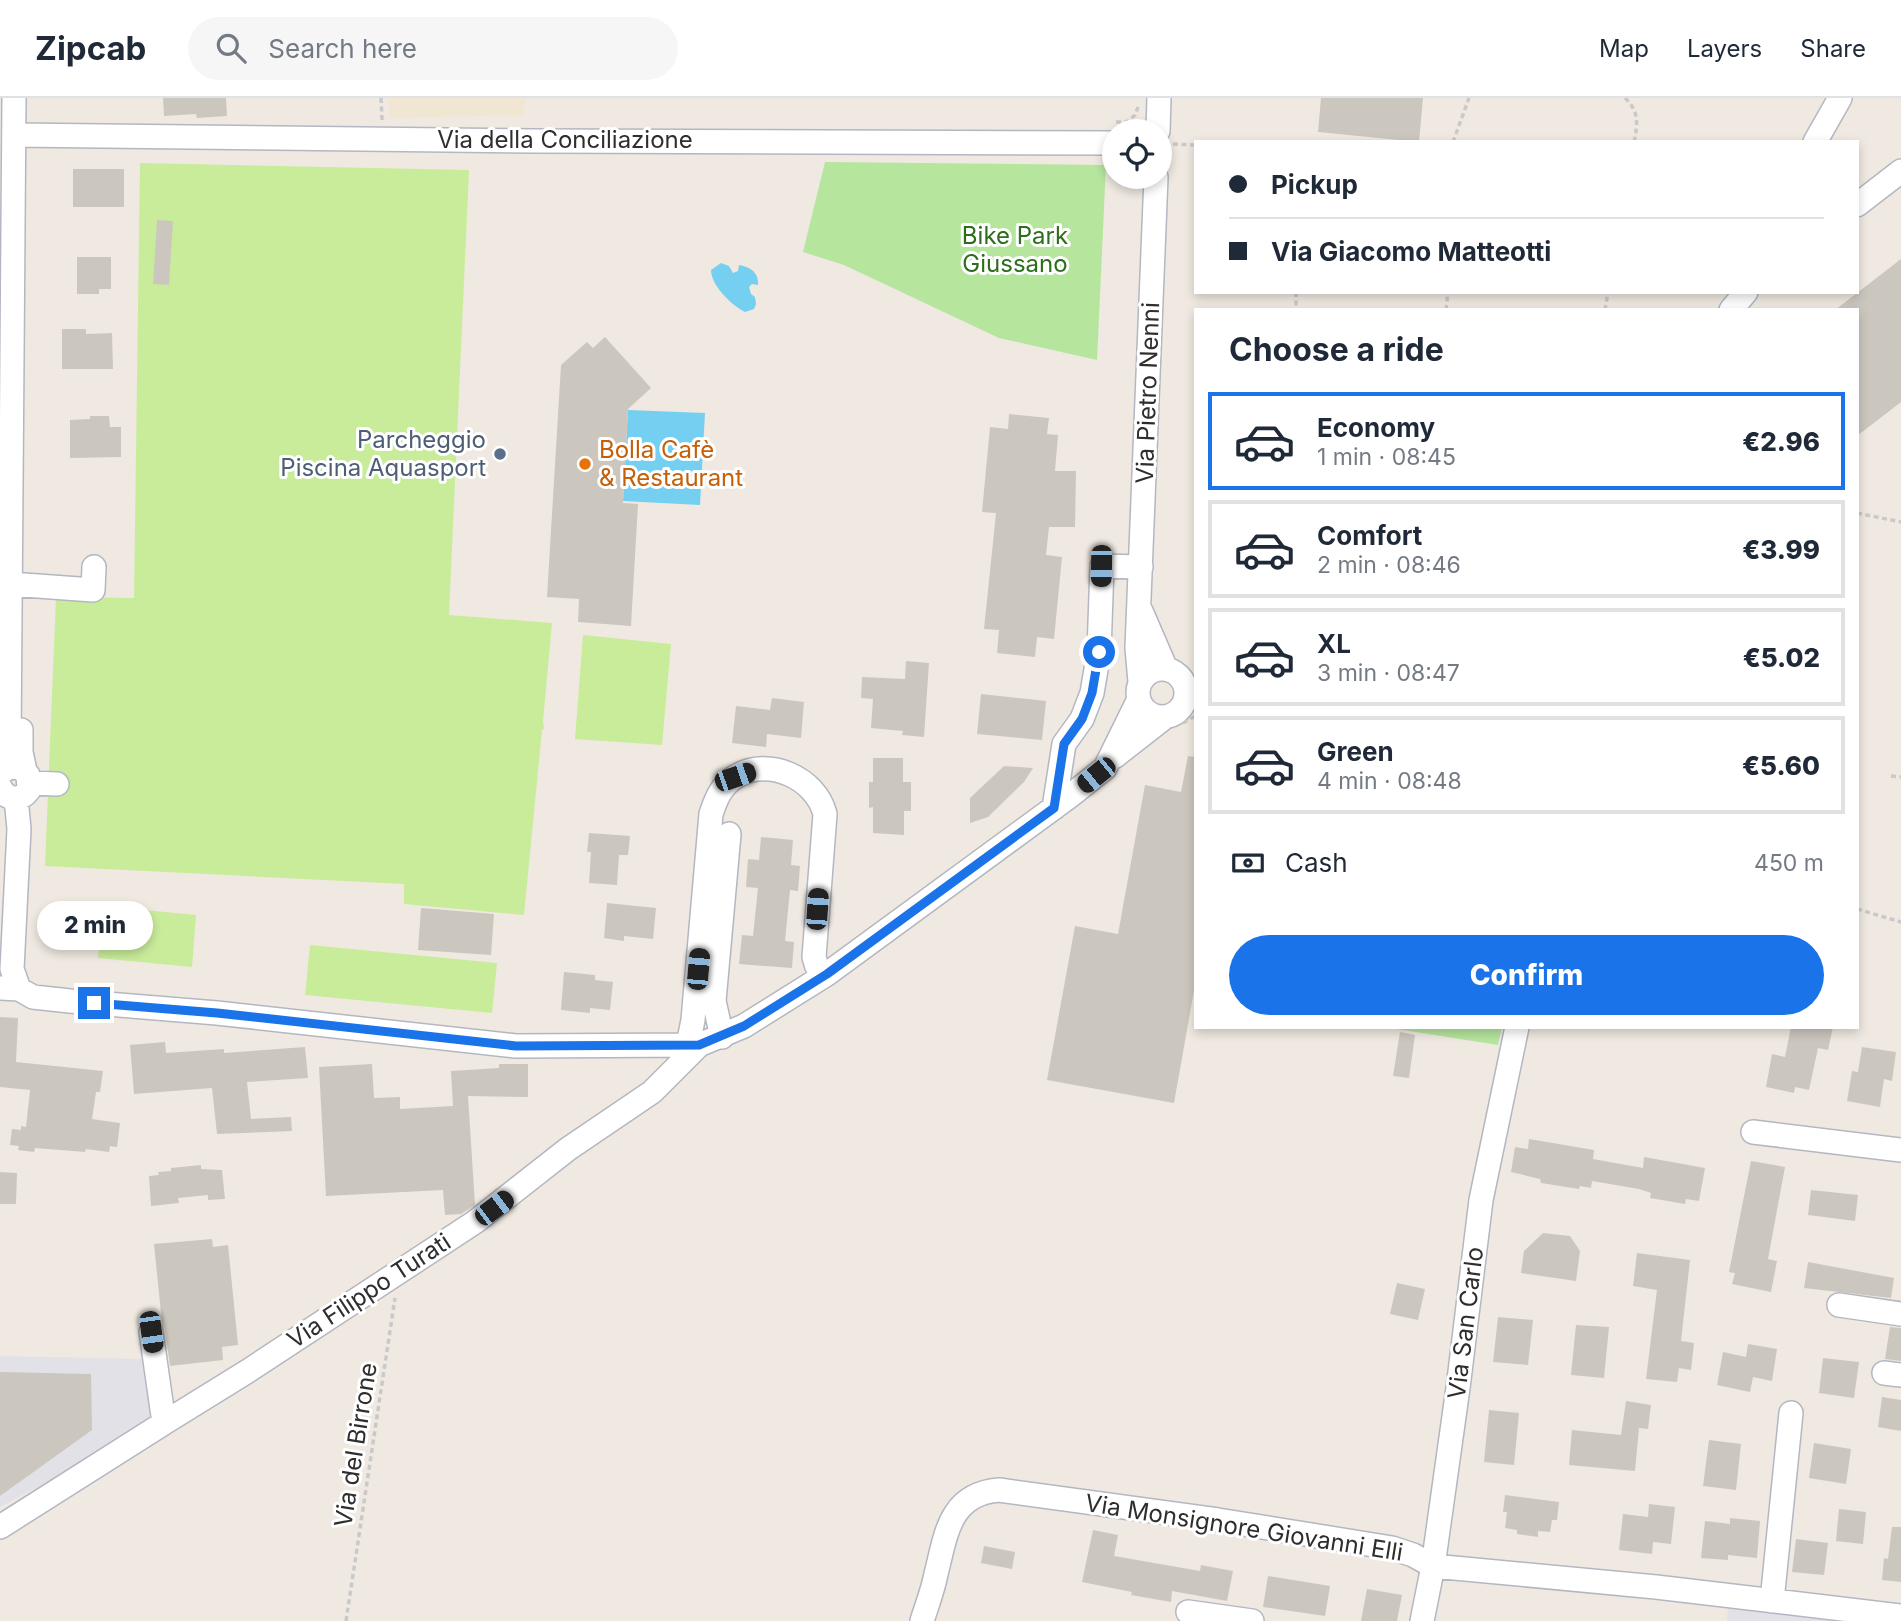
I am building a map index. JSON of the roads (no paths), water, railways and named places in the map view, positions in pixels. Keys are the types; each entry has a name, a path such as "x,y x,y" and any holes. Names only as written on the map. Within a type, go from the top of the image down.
{"street":[{"path":"14,98 11,526 17,585 9,743 19,829 9,989 33,997 57,1000 217,1013 516,1046 693,1045 722,1037 744,1026 827,974 1054,808 1102,769 1164,718 1172,716 1190,701 1180,674 1151,671 1102,769 1083,777 1073,774 1063,760"},
{"path":"1159,98 1162,119"},
{"path":"1816,140 1840,98"},
{"name":"Via della Conciliazione","path":"15,135 535,141 1102,143"},
{"path":"1859,203 1901,171"},
{"name":"Via Pietro Nenni","path":"1139,692 1137,653 1156,189"},
{"path":"1733,308 1744,294"},
{"path":"1054,808 1064,744 1082,719 1092,693 1099,652 1101,566 1141,567"},
{"path":"17,585 93,590 94,567"},
{"name":"Via Pietro Nenni","path":"1140,608 1180,674"},
{"path":"1099,652 1137,653"},
{"path":"1139,692 1148,714 1164,718"},
{"path":"693,1045 711,814 716,796 735,777 765,769 782,771 801,781 821,801 825,814 814,957 817,967 827,974"},
{"path":"13,781 57,784"},
{"path":"722,1037 714,1001 729,834"},
{"name":"Via San Carlo","path":"1422,1621 1433,1566 1466,1336 1482,1200 1517,1029"},
{"name":"Via Filippo Turati","path":"0,1527 248,1371 475,1222 568,1149 652,1091 693,1045"},
{"path":"1753,1132 1901,1150"},
{"path":"1839,1306 1901,1314"},
{"path":"151,1332 164,1423"},
{"path":"1772,1601 1791,1413"},
{"name":"Via Monsignore Giovanni Elli","path":"922,1621 933,1588 944,1537 953,1517 969,1499 995,1490 1218,1520 1392,1548 1433,1566 1656,1587 1901,1616"},
{"path":"1188,1612 1252,1621"}],"water":[{"path":"721,263 729,266 733,273 738,271 739,265 756,274 758,285 752,284 749,287 755,297 754,309 745,312 728,300 718,288 711,270"},
{"path":"628,410 705,413 700,505 623,501"}],"place":[{"name":"Parcheggio Piscina Aquasport","path":"500,454"},
{"name":"Bolla Cafè & Restaurant","path":"585,464"}],"park label":[{"name":"Bike Park Giussano","path":"1015,250"}]}
